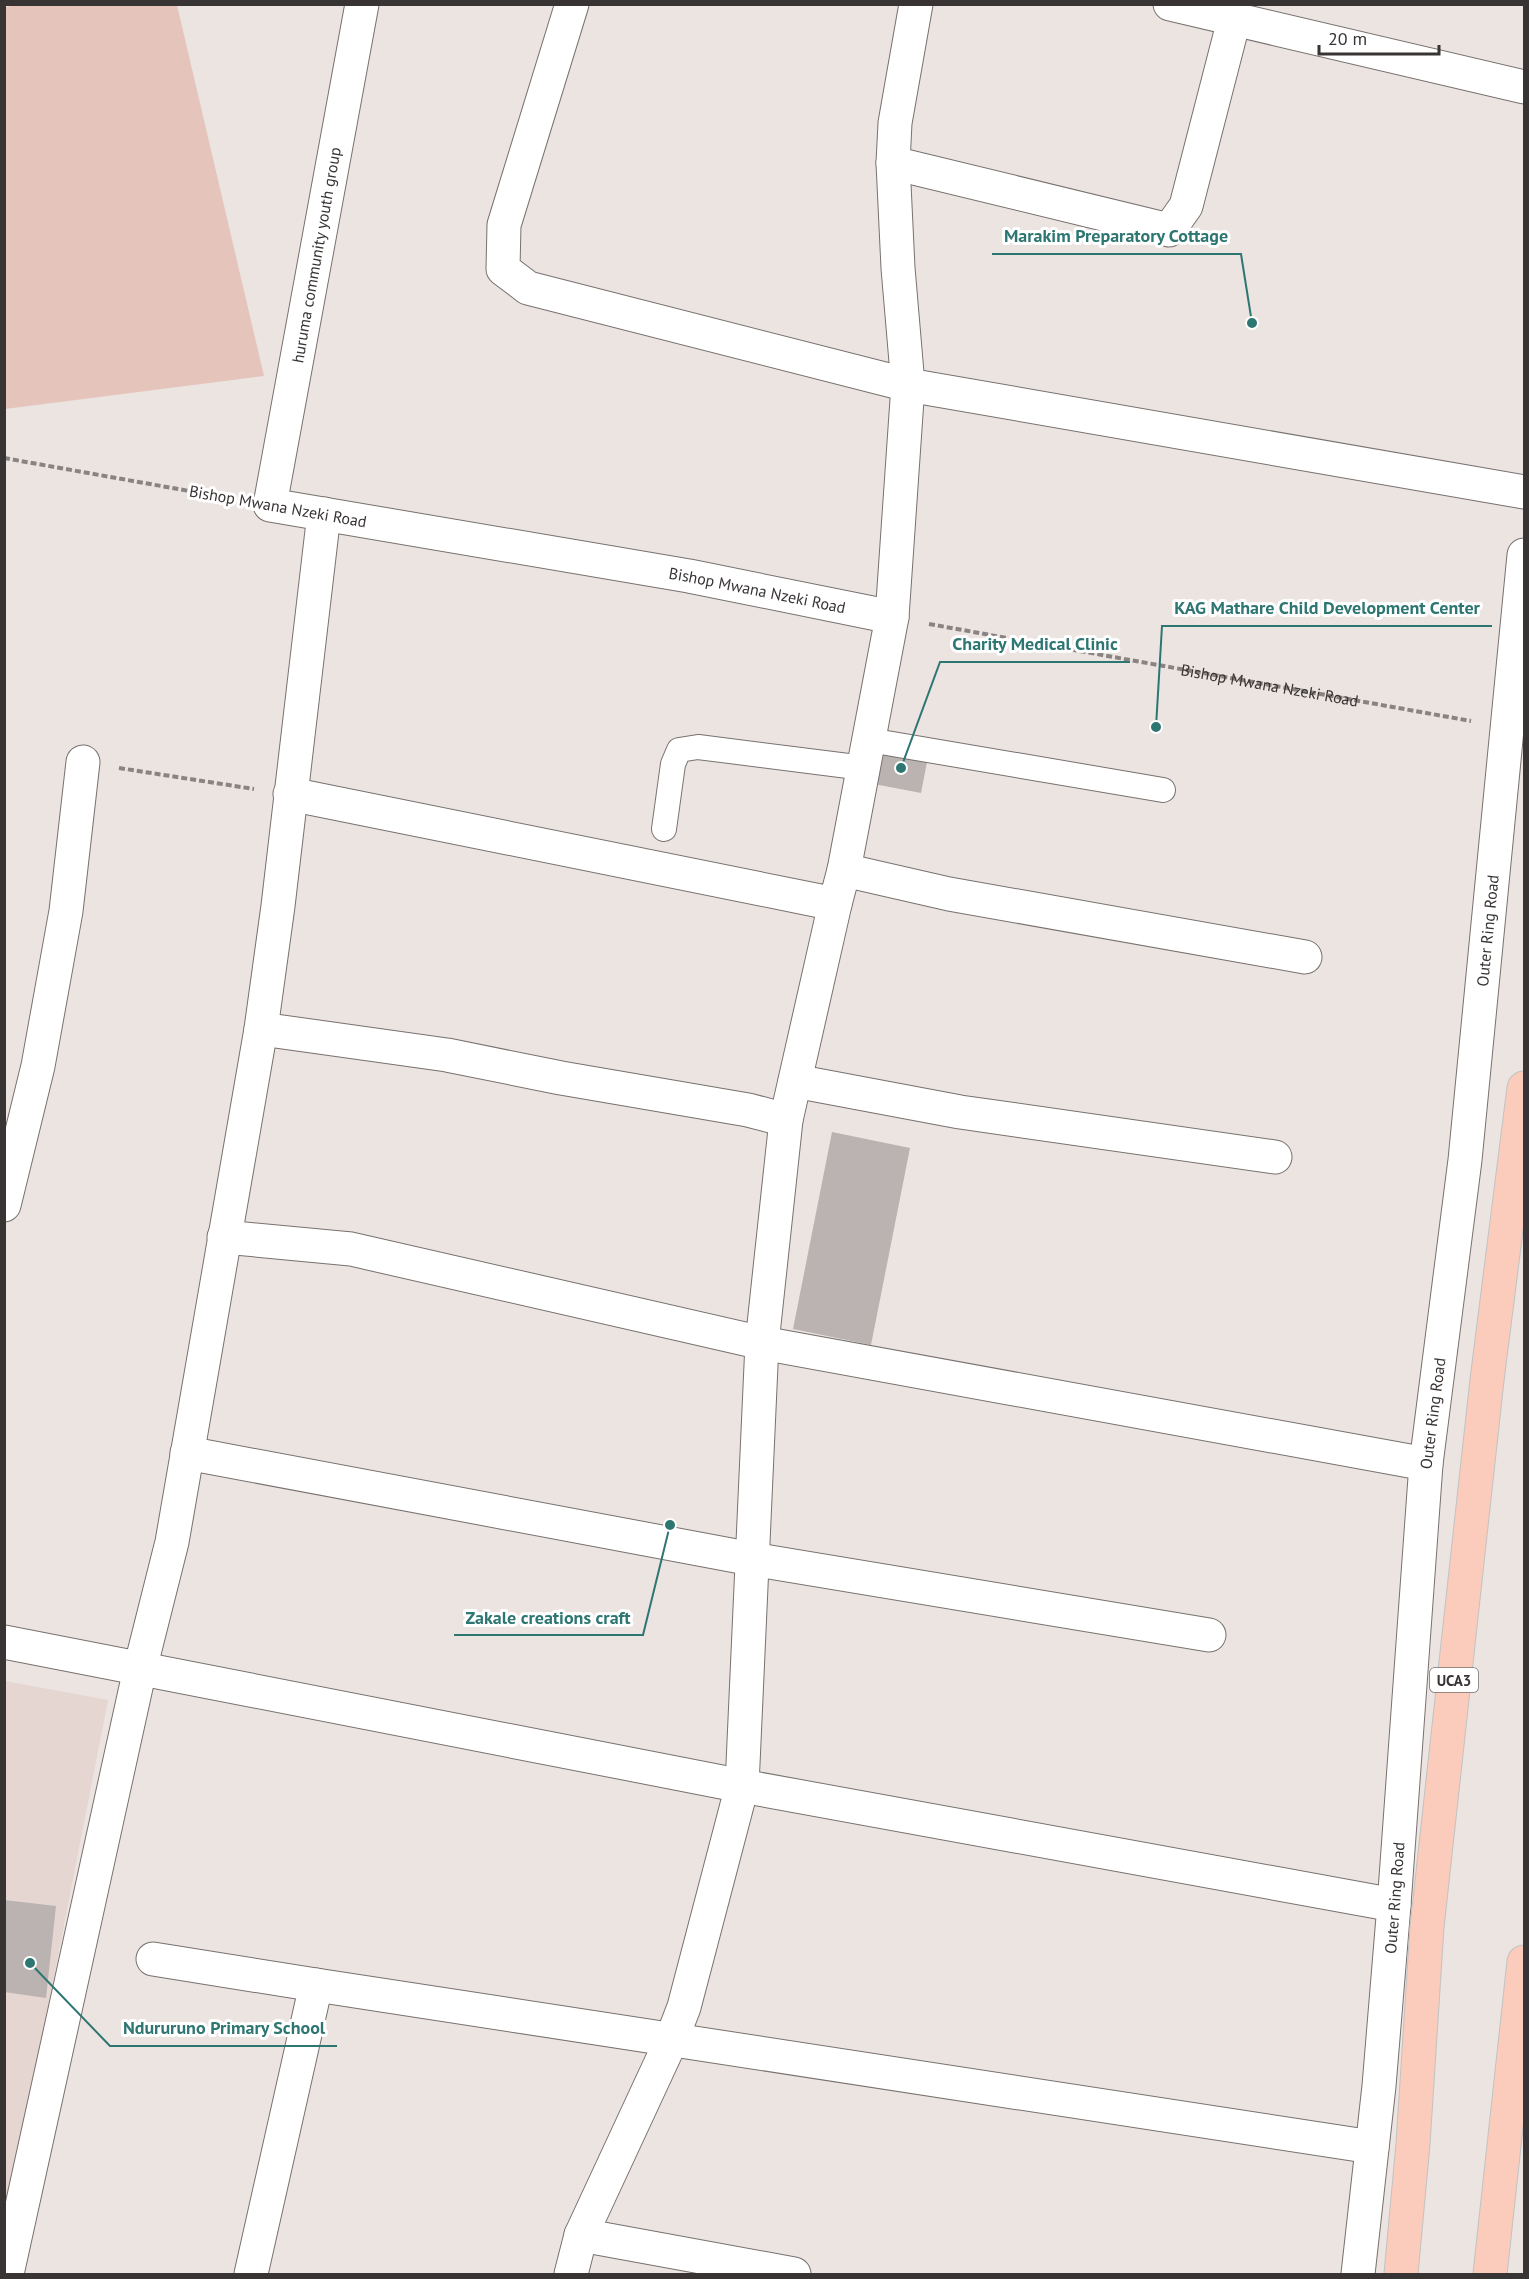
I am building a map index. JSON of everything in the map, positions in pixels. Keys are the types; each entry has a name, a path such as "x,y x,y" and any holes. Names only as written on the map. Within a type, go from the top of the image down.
{"main road":[{"name":"UCA3","path":"1401,2274 1413,2144 1427,1927 1487,1380 1524,1088"},
{"path":"1490,2274 1524,1962"}],"street":[{"name":"huruma community youth group","path":"270,505 362,4"},
{"path":"572,4 504,225 502,269 528,288 908,385 1524,492"},
{"path":"570,2274 581,2235 671,2041 684,2007 742,1786 762,1343 786,1120 844,870 892,617 908,385 897,258 893,164 895,123 916,4"},
{"path":"1170,4 1524,87"},
{"path":"893,164 1169,230 1186,206 1234,20"},
{"name":"Bishop Mwana Nzeki Road","path":"270,505 690,576 892,617"},
{"path":"7,2274 140,1669 172,1542 261,1029 278,906 324,514"},
{"name":"Outer Ring Road","path":"1358,2274 1394,1905 1426,1464 1465,1160 1524,555"},
{"path":"4,1205 39,1066 66,911 82,762"},
{"path":"290,794 835,904"},
{"path":"844,870 960,896 1305,957"},
{"path":"261,1029 447,1055 561,1078 748,1110 786,1120"},
{"path":"795,1081 960,1112 1275,1157"},
{"path":"224,1237 351,1249 762,1343 1426,1464"},
{"path":"187,1453 752,1559 1209,1635"},
{"path":"4,1642 742,1786 1394,1905"},
{"path":"153,1959 671,2041 1372,2147"},
{"path":"251,2274 315,1985"},
{"path":"581,2235 794,2274"}],"lane":[{"path":"664,829 673,764 679,750 698,747 866,754 1163,790"}],"path":[{"name":"Bishop Mwana Nzeki Road","path":"4,458 270,505"},
{"name":"Bishop Mwana Nzeki Road","path":"892,617 1508,727"},
{"path":"82,762 290,794"}],"shaded area":[{"path":"26,4 177,5 264,376 5,409 5,7"},
{"path":"5,1681 108,1700 5,2227"}],"building":[{"path":"881,744 929,752 921,793 874,784"},
{"path":"832,1132 910,1148 871,1345 793,1329"},
{"path":"4,1900 56,1906 46,1998 4,1992"}],"place":[{"name":"Marakim Preparatory Cottage","path":"1252,323"},
{"name":"KAG Mathare Child Development Center","path":"1156,727"},
{"name":"Charity Medical Clinic","path":"901,768"},
{"name":"Zakale creations craft","path":"670,1525"},
{"name":"Ndururuno Primary School","path":"30,1963"}]}
